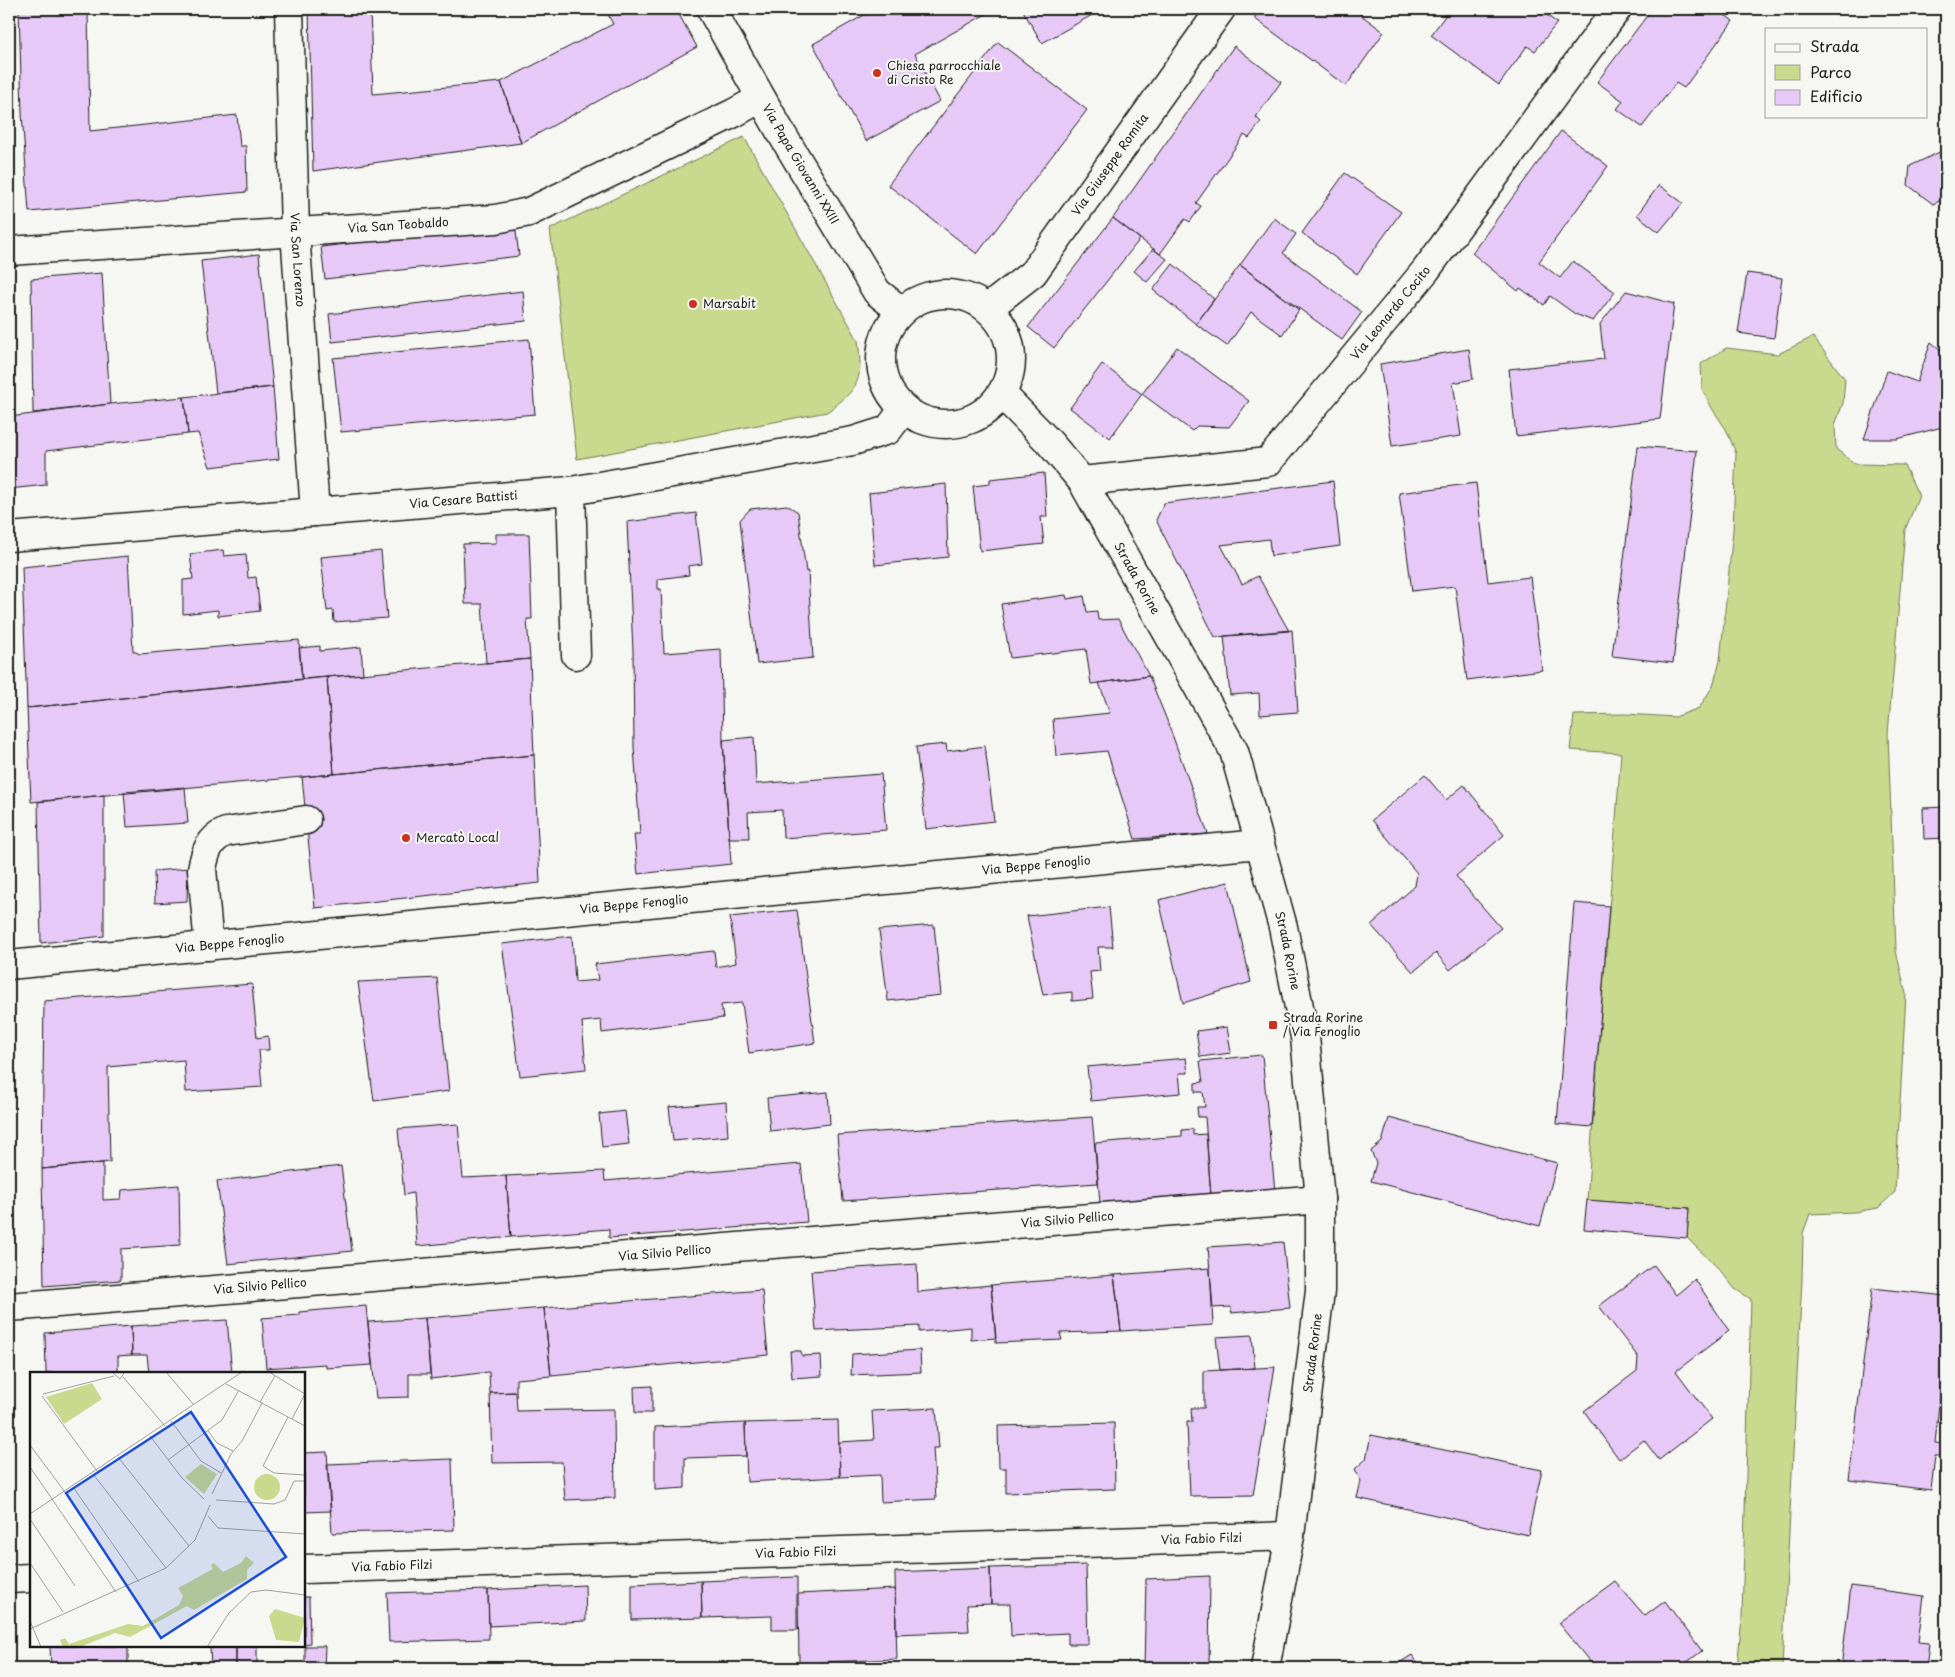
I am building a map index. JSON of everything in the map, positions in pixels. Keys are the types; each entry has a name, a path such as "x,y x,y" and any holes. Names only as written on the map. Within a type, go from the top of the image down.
{"street":[{"name":"Via San Lorenzo","path":"288,9 295,232 316,512"},
{"name":"Via Papa Giovanni XXIII","path":"711,9 761,98 877,292 901,311"},
{"name":"Via Giuseppe Romita","path":"988,308 1033,273 1221,9"},
{"name":"Via Leonardo Cocito","path":"1082,481 1268,462 1426,270 1617,9"},
{"name":"Via San Teobaldo","path":"9,251 496,219 529,212 734,114 761,98"},
{"path":"944,294 967,297 988,308 1006,334 1012,364 1002,394 983,415 956,425 928,423 903,410 883,380 882,343 901,311 921,298 944,294"},
{"name":"Strada Rorine","path":"1002,394 1049,442 1082,481 1234,751 1283,927 1305,1037 1320,1199 1320,1298 1290,1536 1265,1668"},
{"name":"Via Cesare Battisti","path":"9,538 566,491 853,441 888,430 903,410"},
{"path":"566,491 576,656"},
{"path":"209,946 202,869 206,850 211,842 218,835 226,832 306,820"},
{"name":"Via Beppe Fenoglio","path":"9,965 1259,844"},
{"name":"Via Silvio Pellico","path":"9,1307 1320,1199"},
{"name":"Via Fabio Filzi","path":"305,1569 1290,1536"},
{"path":"9,1579 30,1578"}],"green space":[{"path":"744,137 858,340 860,365 857,382 853,389 838,404 827,412 577,459 550,229"},
{"path":"1813,337 1845,379 1843,403 1835,425 1836,449 1855,464 1904,465 1919,496 1905,530 1888,734 1896,951 1906,994 1895,1192 1878,1208 1855,1212 1810,1214 1803,1233 1782,1668 1737,1668 1742,1618 1751,1299 1735,1289 1719,1269 1687,1238 1689,1208 1587,1200 1621,753 1570,750 1574,715 1625,714 1675,717 1699,708 1713,686 1720,661 1733,530 1736,453 1726,429 1702,389 1701,364 1726,348 1778,354"}],"building":[{"path":"19,9 88,9 90,131 237,115 240,146 246,146 247,192 29,212 22,113"},
{"path":"309,9 370,9 373,94 501,82 521,143 313,171"},
{"path":"605,9 676,9 697,47 521,143 501,82 613,24"},
{"name":"Chiesa parrocchiale di Cristo Re","path":"875,9 995,9 915,54 940,101 866,141 813,44"},
{"path":"1022,9 1103,9 1042,43"},
{"path":"1261,9 1353,9 1384,32 1346,86 1254,18"},
{"path":"1450,9 1548,9 1544,13 1557,23 1535,51 1527,46 1499,85 1431,35"},
{"path":"1652,9 1730,9 1725,15 1733,21 1684,88 1676,83 1642,127 1617,109 1623,101 1597,82"},
{"path":"998,42 1087,110 977,254 888,185"},
{"path":"1234,46 1281,82 1256,117 1261,122 1249,138 1244,135 1196,203 1201,206 1190,222 1185,219 1160,254 1113,218"},
{"path":"1561,131 1608,166 1539,262 1560,278 1573,261 1615,292 1593,321 1575,314 1550,296 1544,305 1520,288 1518,291 1472,253"},
{"path":"1946,149 1946,198 1933,204 1908,185 1910,166"},
{"path":"1345,173 1401,212 1357,274 1302,233"},
{"path":"1659,185 1683,203 1659,232 1637,215"},
{"path":"1113,218 1140,239 1054,348 1028,327"},
{"path":"1274,218 1296,234 1283,253 1362,312 1342,340 1240,265"},
{"path":"515,224 519,256 325,279 321,247"},
{"path":"1153,249 1167,259 1147,282 1134,271"},
{"path":"259,254 273,387 216,393 201,261"},
{"path":"1173,264 1214,299 1196,324 1153,290"},
{"path":"1240,265 1299,310 1282,335 1251,312 1227,346 1196,324"},
{"path":"102,273 110,404 33,413 31,279"},
{"path":"1747,273 1782,278 1774,338 1738,333"},
{"path":"523,291 526,321 332,342 329,314"},
{"path":"1626,291 1674,304 1660,419 1516,436 1509,369 1604,359 1600,324"},
{"path":"529,339 535,414 341,432 333,358"},
{"path":"1931,342 1946,354 1946,426 1897,439 1864,439 1887,371 1917,382"},
{"path":"1177,347 1249,401 1229,427 1197,426 1192,431 1142,394"},
{"path":"1469,349 1473,379 1453,383 1461,436 1392,446 1380,364"},
{"path":"1102,364 1142,394 1110,438 1070,408"},
{"path":"273,387 279,459 210,467 198,433 188,434 184,397"},
{"path":"184,397 188,434 46,451 46,485 9,489 9,417"},
{"path":"1638,446 1697,451 1673,663 1612,656"},
{"path":"1044,473 1047,517 1041,517 1044,544 980,551 973,486 990,484 990,479"},
{"path":"1333,481 1340,546 1271,556 1269,539 1221,545 1242,584 1258,576 1289,631 1215,637 1156,520 1164,503"},
{"path":"1476,483 1488,582 1530,577 1542,670 1467,680 1455,586 1412,591 1399,493"},
{"path":"946,484 948,557 875,565 869,493"},
{"path":"787,505 798,512 806,572 808,571 813,658 757,664 740,520 750,509"},
{"path":"696,513 702,564 688,566 689,575 658,579 658,589 661,589 664,653 721,649 723,740 731,864 638,874 634,834 640,834 634,747 633,651 627,522"},
{"path":"496,534 529,534 532,619 527,619 530,659 486,663 482,604 465,604 463,544 496,543"},
{"path":"223,550 224,556 246,554 248,578 256,577 260,611 218,616 218,610 183,614 183,580 193,579 190,554"},
{"path":"381,551 387,618 334,622 333,610 327,611 321,557"},
{"path":"128,556 133,651 140,654 299,640 302,679 27,708 22,567"},
{"path":"1066,595 1067,599 1084,596 1087,612 1097,611 1098,620 1118,619 1149,676 1091,684 1086,649 1010,658 1001,604"},
{"path":"1292,630 1298,712 1260,715 1259,693 1230,695 1224,636"},
{"path":"320,646 320,651 361,647 363,674 302,679 299,648"},
{"path":"530,659 534,755 334,774 327,677"},
{"path":"1149,676 1208,834 1135,839 1107,751 1056,756 1053,719 1110,713 1099,683"},
{"path":"327,677 334,774 31,802 27,708"},
{"path":"754,737 756,784 881,774 886,830 783,838 782,810 748,812 749,838 729,838 723,740"},
{"path":"946,744 947,751 985,746 994,821 926,829 916,747"},
{"path":"534,755 540,883 315,908 302,777"},
{"path":"1425,775 1446,800 1464,785 1504,835 1456,876 1501,928 1450,970 1436,953 1413,972 1371,925 1415,886 1417,873 1372,820"},
{"path":"185,787 188,823 127,827 124,792"},
{"path":"104,795 104,936 41,943 38,802"},
{"path":"1946,807 1946,838 1924,839 1923,808"},
{"path":"188,868 187,901 155,903 154,871"},
{"path":"1228,882 1251,982 1183,1003 1159,900"},
{"path":"1574,903 1609,906 1592,1127 1557,1124"},
{"path":"1109,907 1113,947 1098,947 1100,971 1090,972 1093,999 1072,1001 1072,992 1043,995 1027,916"},
{"path":"797,910 815,1043 749,1053 742,1003 721,1005 723,1018 602,1033 601,1020 582,1022 586,1069 520,1076 502,944 572,936 575,982 598,980 595,964 714,951 716,967 736,963 730,917"},
{"path":"934,925 941,995 888,1001 879,930"},
{"path":"437,978 449,1091 374,1101 358,982"},
{"path":"252,984 257,1038 268,1036 269,1050 259,1050 262,1087 186,1092 184,1060 108,1067 110,1162 42,1169 44,1001"},
{"path":"1227,1027 1231,1053 1200,1057 1196,1031"},
{"path":"1262,1055 1275,1192 1211,1196 1205,1117 1198,1117 1197,1107 1205,1107 1203,1092 1195,1092 1195,1083 1203,1082 1200,1061"},
{"path":"1186,1058 1188,1073 1179,1073 1181,1093 1091,1101 1087,1067"},
{"path":"828,1092 830,1124 770,1131 767,1098"},
{"path":"726,1102 728,1136 673,1141 669,1107"},
{"path":"625,1111 629,1144 602,1147 599,1114"},
{"path":"1092,1117 1098,1183 843,1201 837,1135"},
{"path":"1389,1118 1557,1163 1540,1226 1371,1181 1376,1163 1371,1151 1382,1142"},
{"path":"458,1124 463,1178 506,1176 511,1237 417,1246 413,1193 404,1195 398,1129"},
{"path":"1193,1129 1193,1135 1206,1134 1211,1196 1100,1203 1095,1143 1182,1136 1182,1130"},
{"path":"103,1163 103,1200 121,1199 122,1190 179,1185 180,1245 121,1249 121,1280 44,1286 42,1169"},
{"path":"801,1164 807,1222 609,1238 609,1229 511,1237 506,1176 604,1171 605,1181"},
{"path":"341,1166 352,1251 228,1264 217,1181"},
{"path":"1587,1200 1689,1208 1687,1238 1584,1229"},
{"path":"1283,1242 1290,1308 1231,1313 1231,1307 1213,1308 1208,1247"},
{"path":"917,1264 918,1292 991,1285 996,1338 971,1340 971,1327 919,1332 919,1326 816,1331 811,1271"},
{"path":"1654,1265 1676,1295 1695,1279 1729,1331 1676,1371 1712,1419 1659,1460 1644,1440 1619,1459 1584,1411 1637,1371 1638,1357 1599,1306"},
{"path":"1210,1268 1213,1325 1121,1331 1114,1275"},
{"path":"1114,1275 1121,1331 1060,1333 1062,1340 996,1343 991,1285"},
{"path":"1872,1288 1946,1296 1946,1346 1935,1443 1946,1444 1946,1456 1935,1456 1931,1490 1849,1480"},
{"path":"762,1290 768,1355 551,1376 544,1308"},
{"path":"366,1306 372,1365 326,1368 326,1364 266,1368 262,1318 299,1315 299,1312"},
{"path":"544,1308 551,1376 516,1379 516,1392 490,1393 489,1372 431,1379 425,1318"},
{"path":"425,1318 430,1374 409,1374 409,1397 376,1398 368,1322"},
{"path":"227,1320 232,1372 149,1372 147,1355 132,1355 131,1326"},
{"path":"131,1326 132,1355 118,1356 118,1372 46,1372 45,1333"},
{"path":"1252,1335 1255,1368 1220,1370 1216,1337"},
{"path":"920,1350 921,1372 851,1375 852,1354"},
{"path":"790,1351 801,1351 802,1356 821,1355 822,1376 792,1378"},
{"path":"1275,1367 1253,1495 1190,1496 1187,1422 1192,1422 1191,1408 1204,1408 1204,1371"},
{"path":"652,1386 652,1413 635,1413 634,1387"},
{"path":"516,1392 517,1411 614,1409 615,1498 565,1500 562,1462 492,1463 490,1393"},
{"path":"936,1408 939,1448 933,1448 936,1499 881,1502 880,1475 840,1477 839,1442 874,1440 872,1411"},
{"path":"838,1420 840,1477 747,1482 745,1423"},
{"path":"745,1423 746,1456 685,1458 685,1488 655,1490 655,1427"},
{"path":"1114,1423 1115,1489 1006,1493 1006,1468 999,1468 998,1426"},
{"path":"1371,1435 1542,1470 1528,1535 1357,1498 1361,1481 1355,1469 1366,1459"},
{"path":"327,1452 331,1511 305,1512 305,1453"},
{"path":"452,1459 454,1530 332,1533 327,1464"},
{"path":"1086,1565 1088,1644 1068,1644 1068,1633 1011,1636 1010,1604 991,1604 990,1568"},
{"path":"990,1568 991,1604 967,1605 969,1631 896,1634 895,1572"},
{"path":"1210,1576 1209,1668 1144,1668 1146,1579"},
{"path":"797,1577 797,1630 772,1630 772,1616 702,1618 701,1581"},
{"path":"701,1581 702,1618 632,1620 632,1584"},
{"path":"1615,1581 1645,1616 1665,1601 1702,1651 1679,1668 1595,1668 1558,1623"},
{"path":"585,1585 586,1621 489,1626 488,1590"},
{"path":"1851,1586 1924,1596 1918,1642 1929,1643 1926,1668 1841,1668"},
{"path":"895,1589 897,1659 799,1663 798,1594"},
{"path":"488,1590 489,1639 389,1642 387,1593"},
{"path":"305,1597 309,1597 310,1643 305,1644"},
{"path":"305,1646 325,1646 324,1668 305,1668"},
{"path":"50,1647 128,1647 128,1668 51,1668"},
{"path":"210,1647 236,1647 236,1668 211,1668"},
{"path":"236,1647 257,1647 257,1668 236,1668"},
{"path":"1412,1655 1422,1668 1391,1668"}],"place":[{"name":"Chiesa parrocchiale di Cristo Re","path":"877,73"},
{"name":"Marsabit","path":"693,304"},
{"name":"Mercatò Local","path":"406,838"},
{"name":"Strada Rorine / Via Fenoglio","path":"1273,1025"}]}
